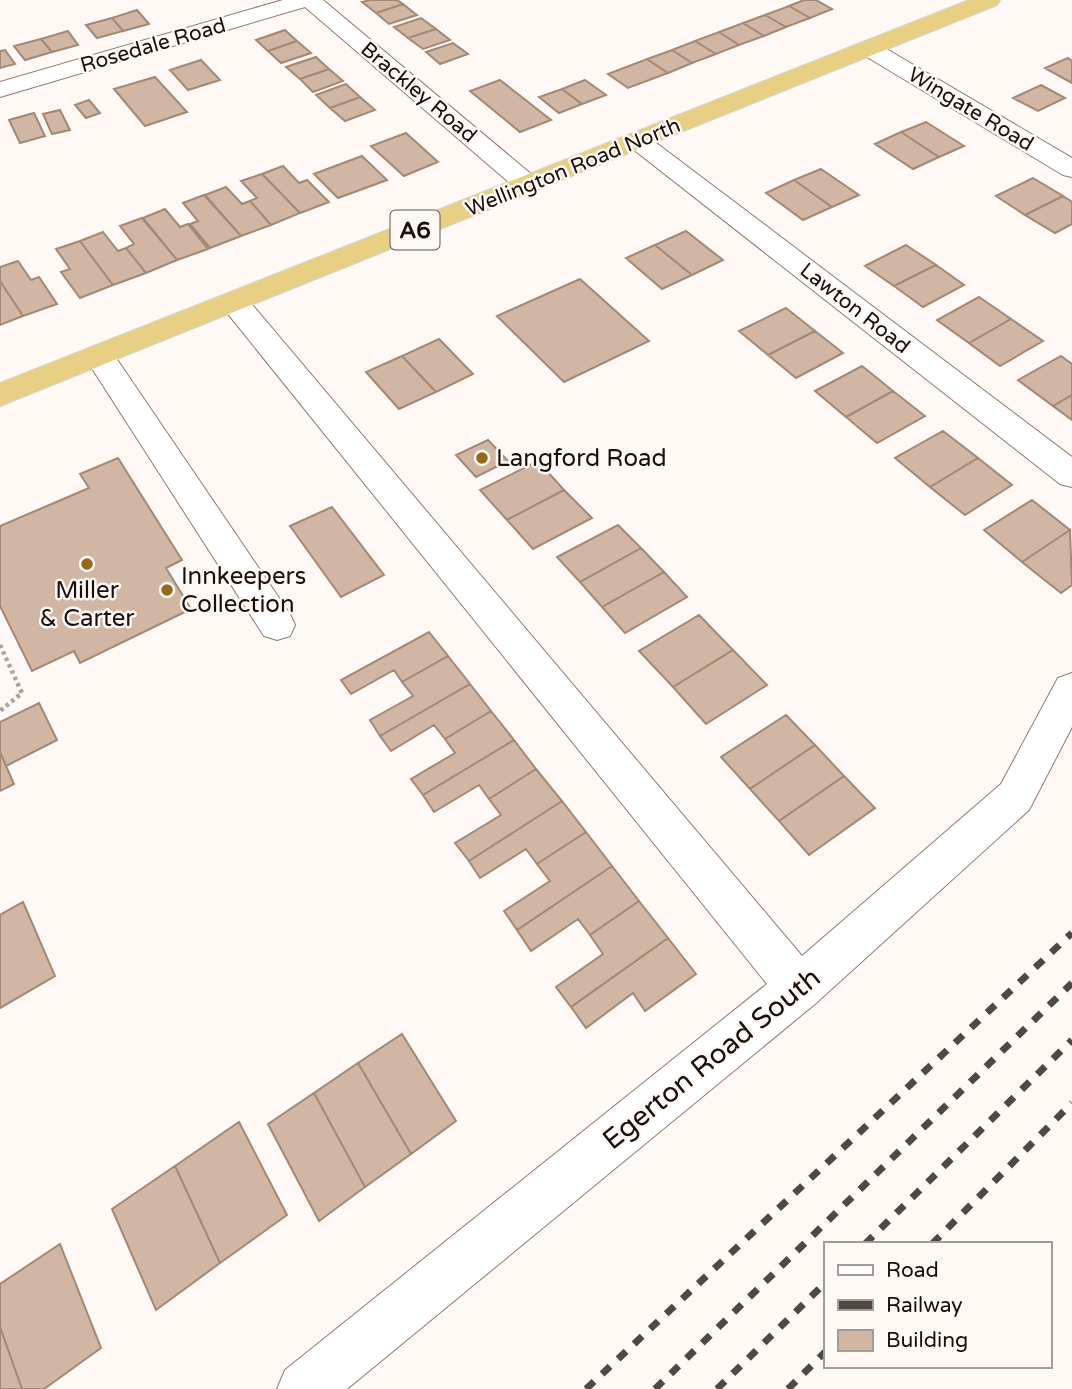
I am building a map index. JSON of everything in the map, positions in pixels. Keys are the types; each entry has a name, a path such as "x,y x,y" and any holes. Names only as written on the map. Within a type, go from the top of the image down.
{"highway":[{"name":"Wellington Road North","path":"0,395 870,49 980,1"}],"street":[{"name":"Rosedale Road","path":"0,90 309,0"},
{"name":"Brackley Road","path":"309,0 528,185"},
{"name":"Wingate Road","path":"870,49 1072,169"},
{"name":"Lawton Road","path":"639,141 1072,475"},
{"path":"234,302 799,988"},
{"path":"99,356 277,625"},
{"name":"Egerton Road South","path":"304,1389 799,988 1015,797 1072,689"}],"path":[{"path":"0,645 22,693 0,710"}],"building":[{"path":"397,0 403,4 376,13 362,2"},
{"path":"804,0 816,0 832,9 810,18 789,6"},
{"path":"403,4 417,15 389,24 376,13"},
{"path":"789,6 810,18 786,27 765,15"},
{"path":"137,10 149,24 123,31 112,18"},
{"path":"765,15 786,27 764,36 743,23"},
{"path":"112,18 123,31 97,38 86,25"},
{"path":"421,18 436,29 408,38 394,27"},
{"path":"743,23 764,36 739,45 719,32"},
{"path":"436,29 450,40 423,49 408,38"},
{"path":"285,30 297,41 268,51 256,40"},
{"path":"68,31 78,45 52,52 41,39"},
{"path":"719,32 739,45 716,54 695,41"},
{"path":"41,39 52,52 25,60 14,46"},
{"path":"297,41 311,53 281,63 268,51"},
{"path":"695,41 716,54 692,63 672,50"},
{"path":"453,43 468,54 440,64 426,52"},
{"path":"5,50 15,64 0,68 0,51"},
{"path":"672,50 692,63 668,73 647,59"},
{"path":"316,57 329,69 300,79 286,67"},
{"path":"1068,58 1072,61 1072,83 1045,68"},
{"path":"647,59 668,73 628,88 608,74"},
{"path":"201,60 220,80 188,90 170,70"},
{"path":"329,69 343,81 313,92 300,79"},
{"path":"155,77 187,112 145,126 114,89"},
{"path":"500,80 551,120 520,132 470,91"},
{"path":"585,80 606,95 582,104 562,89"},
{"path":"346,84 360,97 330,108 316,95"},
{"path":"1041,85 1065,98 1038,111 1013,98"},
{"path":"562,89 582,104 559,113 539,97"},
{"path":"360,97 375,110 345,121 330,108"},
{"path":"89,100 100,113 86,118 75,105"},
{"path":"60,110 70,130 52,134 43,114"},
{"path":"34,113 45,136 20,143 9,120"},
{"path":"926,122 964,146 939,157 901,132"},
{"path":"901,132 939,157 913,169 875,144"},
{"path":"406,133 438,162 404,176 371,146"},
{"path":"362,156 387,180 338,198 314,174"},
{"path":"283,166 299,183 307,180 329,202 300,213 262,174"},
{"path":"821,169 859,195 832,207 794,180"},
{"path":"262,174 300,213 271,225 250,201 257,198 241,181"},
{"path":"1033,178 1063,196 1025,215 996,196"},
{"path":"794,180 832,207 803,220 766,193"},
{"path":"226,187 242,204 250,201 271,225 241,236 205,195"},
{"path":"204,195 241,236 210,248 190,224 198,221 183,203"},
{"path":"1063,196 1072,202 1072,224 1055,233 1025,215"},
{"path":"165,209 180,227 188,224 208,249 177,260 143,218"},
{"path":"142,218 177,260 146,273 126,248 134,244 120,226"},
{"path":"686,231 723,260 692,275 655,245"},
{"path":"103,232 118,251 126,248 146,273 113,285 80,241"},
{"path":"80,241 113,285 80,298 61,272 70,269 56,249"},
{"path":"655,245 692,275 662,289 626,258"},
{"path":"906,245 936,265 894,286 865,266"},
{"path":"18,261 31,280 39,277 57,304 23,316 0,281 0,267"},
{"path":"936,265 964,285 923,307 894,286"},
{"path":"580,279 649,341 564,382 497,316"},
{"path":"0,281 23,316 0,325"},
{"path":"979,297 1011,319 969,343 937,320"},
{"path":"786,308 815,331 768,355 739,331"},
{"path":"1011,319 1043,341 1000,366 969,343"},
{"path":"815,331 843,353 796,378 768,355"},
{"path":"439,339 473,374 436,392 402,356"},
{"path":"402,356 436,392 399,409 366,372"},
{"path":"1061,356 1072,364 1072,395 1053,406 1018,380"},
{"path":"862,366 893,391 846,417 815,391"},
{"path":"893,391 925,416 877,443 846,417"},
{"path":"1072,395 1072,420 1053,406"},
{"path":"943,431 978,458 930,487 895,458"},
{"name":"Langford Road","path":"488,440 508,461 476,477 456,455"},
{"name":"Miller & Carter","path":"118,458 182,560 166,568 191,609 80,663 74,651 32,671 0,606 0,526 89,488 80,474"},
{"path":"978,458 1012,485 965,515 930,487"},
{"path":"538,461 564,490 507,520 480,490"},
{"path":"564,490 592,518 533,549 507,520"},
{"path":"1032,500 1070,530 1022,562 984,530"},
{"path":"332,507 384,575 341,597 290,526"},
{"path":"618,525 641,548 580,582 557,557"},
{"path":"1070,530 1072,585 1061,593 1022,562"},
{"path":"641,548 664,572 602,607 580,582"},
{"path":"664,572 687,597 625,633 602,607"},
{"path":"699,615 733,650 673,687 639,651"},
{"path":"429,632 448,656 402,682 394,670 351,694 341,680"},
{"path":"733,650 767,685 706,724 673,687"},
{"path":"448,656 470,684 380,736 370,720 413,696 402,682"},
{"path":"470,684 491,711 445,739 434,725 391,751 380,736"},
{"path":"39,703 57,740 6,766 0,752 0,722"},
{"path":"491,711 514,740 423,795 411,779 455,753 445,739"},
{"path":"786,715 815,745 750,789 721,757"},
{"path":"514,740 536,769 489,799 479,785 434,812 423,795"},
{"path":"815,745 844,776 779,821 750,789"},
{"path":"0,752 14,784 0,791"},
{"path":"536,769 562,801 469,861 455,843 501,815 489,799"},
{"path":"844,776 875,808 809,855 779,821"},
{"path":"562,801 586,832 537,864 526,849 480,878 469,861"},
{"path":"586,832 612,866 517,930 504,911 550,881 537,864"},
{"path":"612,866 639,901 590,935 578,919 531,951 517,930"},
{"path":"639,901 668,938 571,1007 556,987 603,954 590,935"},
{"path":"23,902 55,976 0,1008 0,915"},
{"path":"668,938 696,974 645,1011 633,993 586,1028 571,1007"},
{"path":"402,1034 456,1121 411,1154 358,1063"},
{"path":"358,1063 411,1154 365,1187 314,1093"},
{"path":"314,1093 365,1187 319,1221 268,1124"},
{"path":"239,1122 287,1215 220,1263 175,1166"},
{"path":"175,1166 220,1263 156,1310 112,1209"},
{"path":"60,1244 101,1348 44,1389 22,1389 0,1327 0,1284"},
{"path":"0,1327 22,1389 0,1389"}],"railway":[{"path":"586,1389 1072,933"},
{"path":"655,1389 1072,983"},
{"path":"867,1242 1072,1040"},
{"path":"934,1242 1072,1103"},
{"path":"717,1389 824,1284"},
{"path":"788,1389 824,1353"}],"place":[{"name":"Langford Road","path":"482,458"},
{"name":"Miller & Carter","path":"87,564"},
{"name":"Innkeepers Collection","path":"167,590"}]}
